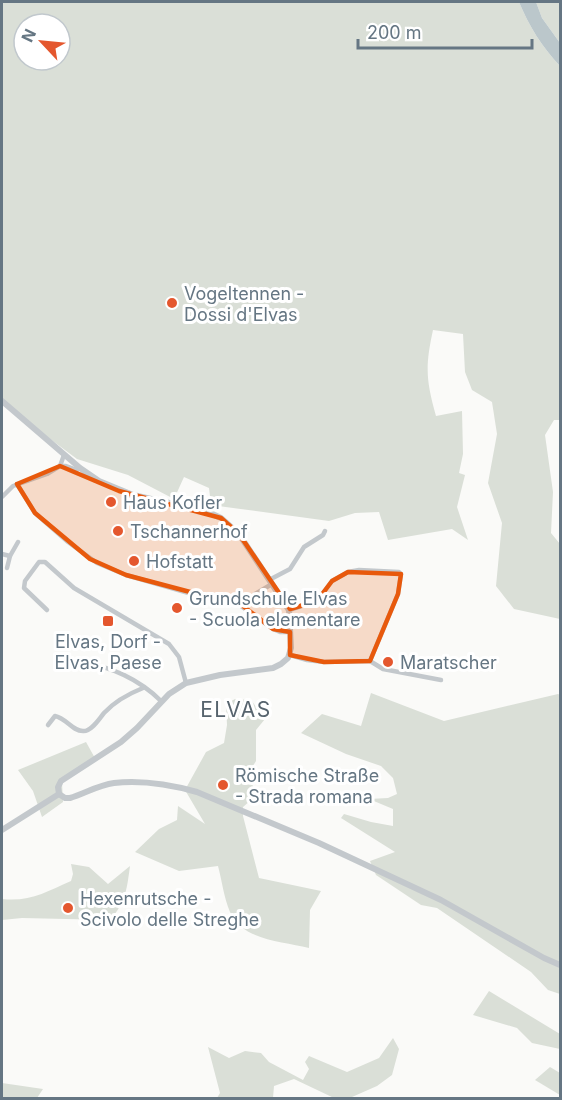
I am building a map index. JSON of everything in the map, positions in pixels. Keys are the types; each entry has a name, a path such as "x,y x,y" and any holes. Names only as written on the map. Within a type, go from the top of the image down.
{"street":[{"path":"2,401 64,455 99,481 119,491 206,511 221,518 239,534 289,610 290,655 281,664 273,668 210,677 186,683 161,701 121,742 61,781 58,787 59,794"},
{"path":"2,497 17,484 41,477 60,466 64,455"},
{"path":"60,466 77,470 80,468"},
{"path":"17,484 35,513 72,546 97,563 126,575 243,606 273,629 290,632"},
{"path":"243,606 290,568 304,547 323,535 325,531"},
{"path":"7,568 10,556 18,542"},
{"path":"2,554 10,556"},
{"path":"47,609 24,588 25,581 39,562 45,562 74,588 169,644 179,657 186,683"},
{"path":"289,610 317,601 332,581 348,572 359,570 399,572 402,577 399,594 370,660"},
{"path":"290,655 324,662 370,660 383,669 441,680"},
{"path":"77,661 115,670 133,678 161,701"},
{"path":"48,725 55,716 62,717 82,732 88,730 110,706 124,696 143,688"},
{"path":"59,794 69,798 114,783 180,788 197,792 300,834 441,900 544,958 561,965"},
{"path":"2,830 59,794"}],"highlighted area":[{"path":"60,466 119,491 221,518 239,534 290,609 317,601 332,581 348,572 401,574 398,594 370,661 324,662 290,655 290,632 273,629 243,606 126,575 90,559 35,513 17,484"}],"shaded area":[{"path":"2,2 519,2 536,36 560,66 560,420 554,420 545,435 553,492 551,533 560,544 560,619 514,609 496,586 502,523 488,483 497,434 492,402 472,390 465,372 463,334 433,330 428,373 436,416 462,411 463,454 459,473 465,475 457,507 468,540 452,529 388,540 379,512 355,513 329,521 211,505 209,488 184,477 174,499 128,475 77,459 2,403"},
{"path":"519,2 536,2 542,18 560,43 560,66 536,36"},
{"path":"536,2 560,2 560,43 542,18"},
{"path":"371,693 444,721 560,695 560,994 548,990 531,972 437,908 421,905 376,875 370,861 395,852 341,818 344,814 393,826 393,809 369,799 388,798 397,794 393,778 381,766 346,754 301,733 322,714 361,726"},
{"path":"235,699 251,700 265,719 256,730 256,761 246,777 257,791 257,795 243,807 243,816 259,878 321,891 310,910 309,948 264,938 244,929 236,922 230,912 218,866 179,871 135,852 159,829 177,820 178,806 205,824 185,790 206,752 224,743 227,725 226,704"},
{"path":"86,742 96,760 62,783 63,802 42,817 33,791 18,770"},
{"path":"71,864 89,867 108,884 130,866 123,901 110,920 22,918 2,920 2,899 30,898 71,881 73,874"},
{"path":"489,991 560,1034 560,1049 532,1043 517,1028 473,1015"},
{"path":"393,1038 399,1049 392,1075 377,1086 352,1097 334,1098 294,1079 274,1086 273,1098 217,1098 220,1093 208,1047 229,1058 245,1051 261,1053 269,1062 303,1080 309,1069 305,1062 309,1056 347,1072 379,1058"},
{"path":"550,1067 560,1073 560,1095 535,1080"},
{"path":"2,1083 43,1089 37,1098 2,1098"}],"place":[{"name":"Vogeltennen - Dossi d'Elvas","path":"172,303"},
{"name":"Haus Kofler","path":"111,502"},
{"name":"Tschannerhof","path":"118,531"},
{"name":"Hofstatt","path":"134,561"},
{"name":"Grundschule Elvas - Scuola elementare","path":"177,608"},
{"name":"Elvas, Dorf - Elvas, Paese","path":"108,621"},
{"name":"Maratscher","path":"388,662"},
{"name":"Römische Straße - Strada romana","path":"223,785"},
{"name":"Hexenrutsche - Scivolo delle Streghe","path":"68,908"}],"district":[{"name":"ELVAS","path":"236,709"}]}
